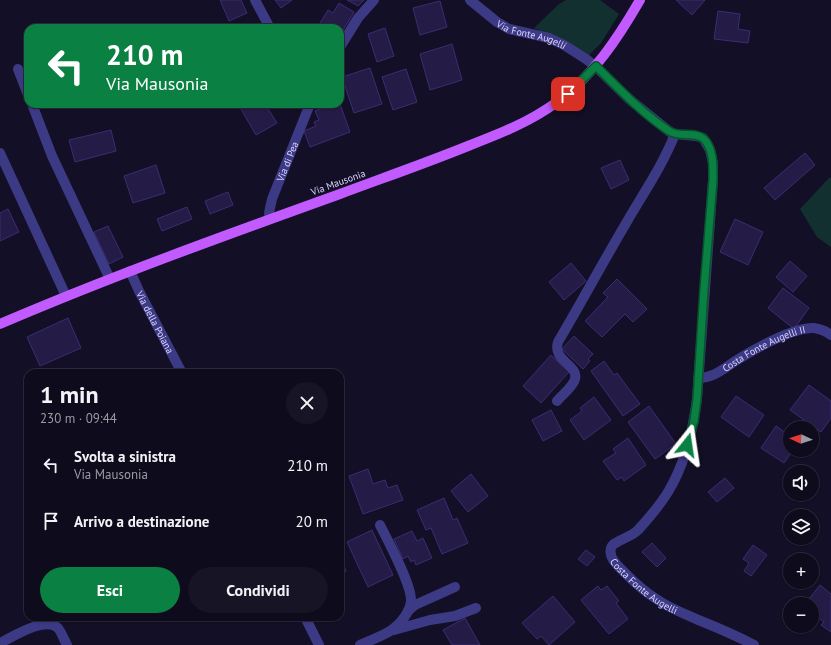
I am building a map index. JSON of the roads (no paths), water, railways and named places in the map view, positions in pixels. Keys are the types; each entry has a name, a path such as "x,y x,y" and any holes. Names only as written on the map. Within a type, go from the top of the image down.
{"main road":[{"name":"Via Mausonia","path":"0,324 130,271 420,165 516,126 558,102 577,86 596,66 613,44 640,0"}],"street":[{"path":"255,0 268,24"},
{"path":"344,41 358,18 374,0"},
{"name":"Via Fonte Augelli","path":"470,0 497,22 509,29 549,38 564,45 596,66"},
{"name":"Costa Fonte Augelli","path":"596,66 630,99 670,132 703,138 710,150 713,180 694,421 678,472 669,491 654,512 635,533 613,545 611,550 612,557 616,564 627,575 658,601 754,645"},
{"path":"18,69 24,85"},
{"path":"34,108 52,156 110,279"},
{"name":"Via di Pea","path":"270,219 269,214 272,199 308,108"},
{"path":"557,401 573,383 575,377 573,371 559,355 557,349 558,342 625,225 654,178 675,134"},
{"path":"0,153 66,296"},
{"name":"Via della Poiana","path":"130,271 180,369"},
{"name":"Costa Fonte Augelli II","path":"698,378 711,376 745,355 788,334 800,330 814,328 831,334"},
{"path":"380,525 405,580 411,599 408,611"},
{"path":"392,630 401,622 408,611 415,605 455,587"},
{"path":"360,645 392,630 430,620 455,616 476,608"},
{"path":"307,621 319,645"},
{"path":"0,643 38,625 53,625 60,630 67,645"}]}
